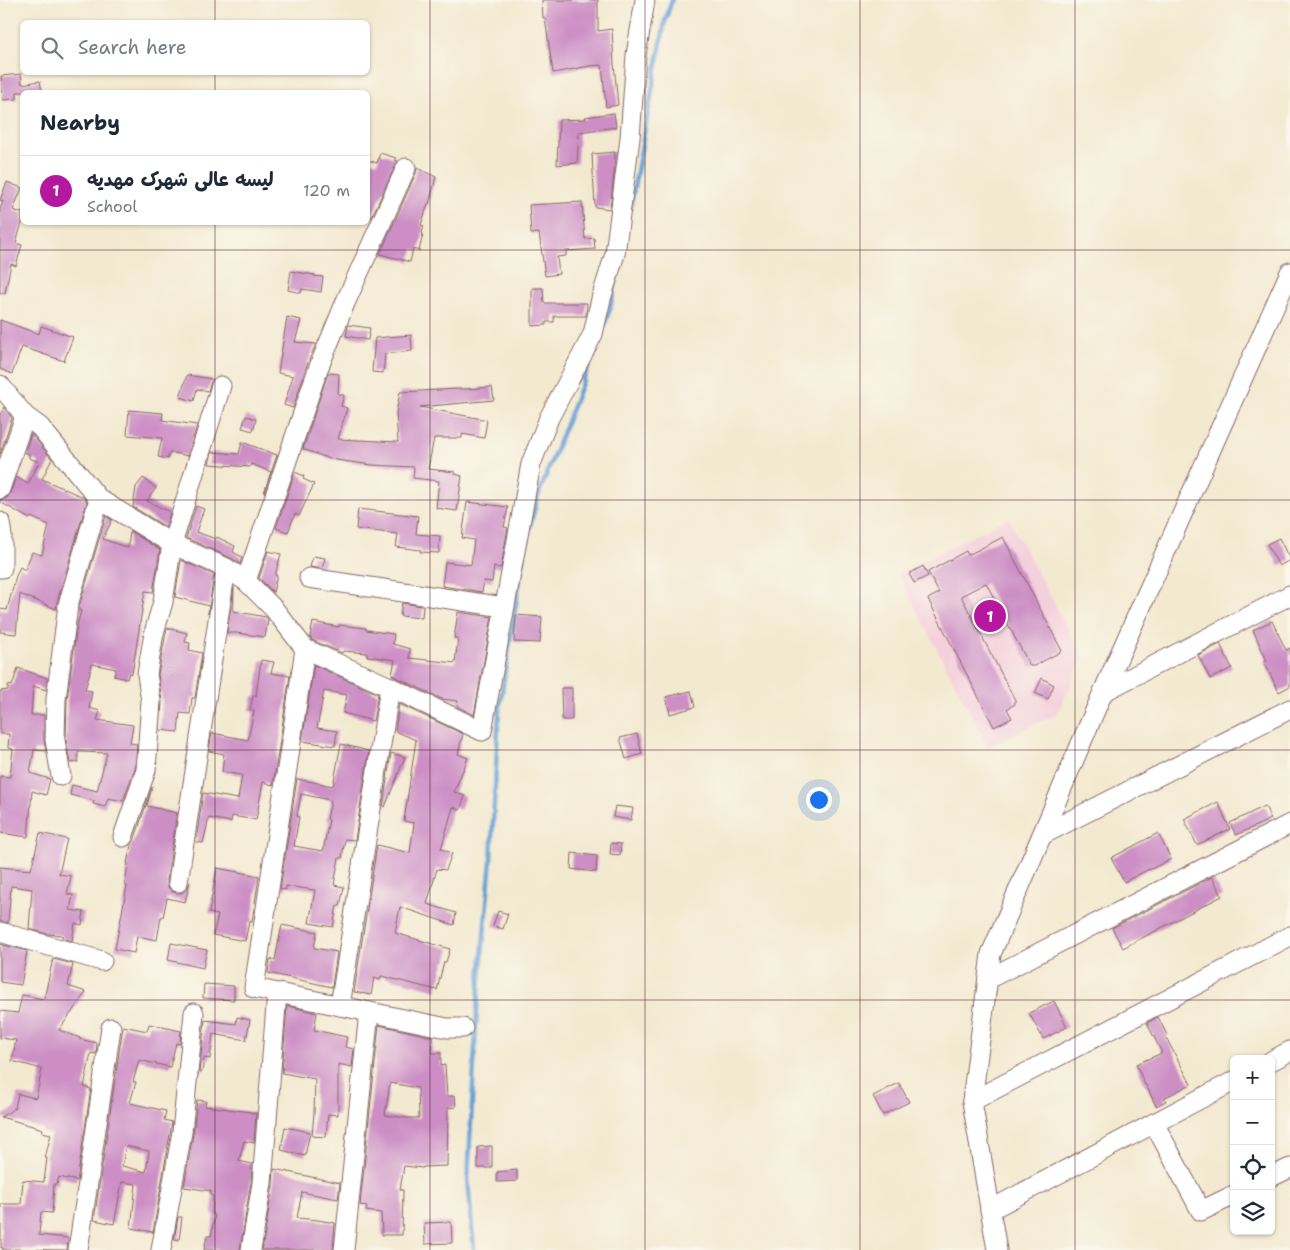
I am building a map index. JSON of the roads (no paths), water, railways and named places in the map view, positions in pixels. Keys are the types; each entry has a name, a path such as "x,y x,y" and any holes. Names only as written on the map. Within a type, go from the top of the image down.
{"street":[{"path":"0,385 26,416 40,427 99,499 172,544 226,568 246,581 274,609 305,648 482,731 532,464 549,418 593,334 601,299 615,254 630,138 636,55 645,0"},
{"path":"246,581 318,369 346,301 406,168"},
{"path":"997,1250 972,1101 991,954 1103,692 1290,272"},
{"path":"123,837 146,770 151,701 147,674 154,633 163,602 172,544 221,386"},
{"path":"0,489 26,416"},
{"path":"61,776 56,740 56,699 68,605 99,499"},
{"path":"0,522 2,568 0,568"},
{"path":"178,882 226,568"},
{"path":"309,578 504,607"},
{"path":"1103,692 1290,595"},
{"path":"305,648 254,988 447,1028 463,1028"},
{"path":"340,1006 390,687"},
{"path":"1042,834 1290,709"},
{"path":"988,979 1290,824"},
{"path":"0,932 102,961"},
{"path":"972,1101 1290,936"},
{"path":"251,1250 262,1183 277,993"},
{"path":"344,1250 369,1012"},
{"path":"161,1250 182,1132 194,1013"},
{"path":"78,1250 111,1028"},
{"path":"1275,1059 1290,1051"},
{"path":"990,1210 1230,1083"},
{"path":"1154,1123 1202,1211 1230,1197"},
{"path":"1275,1175 1290,1168"}],"waterway":[{"path":"630,209 665,21 672,0"},
{"path":"604,326 610,309 616,280"},
{"path":"527,537 538,496 594,352"},
{"path":"474,1250 468,1179 477,1011 491,860 499,711 525,547"}],"place":[{"name":"لیسه عالی شهرک مهدیه","path":"990,616"}]}
